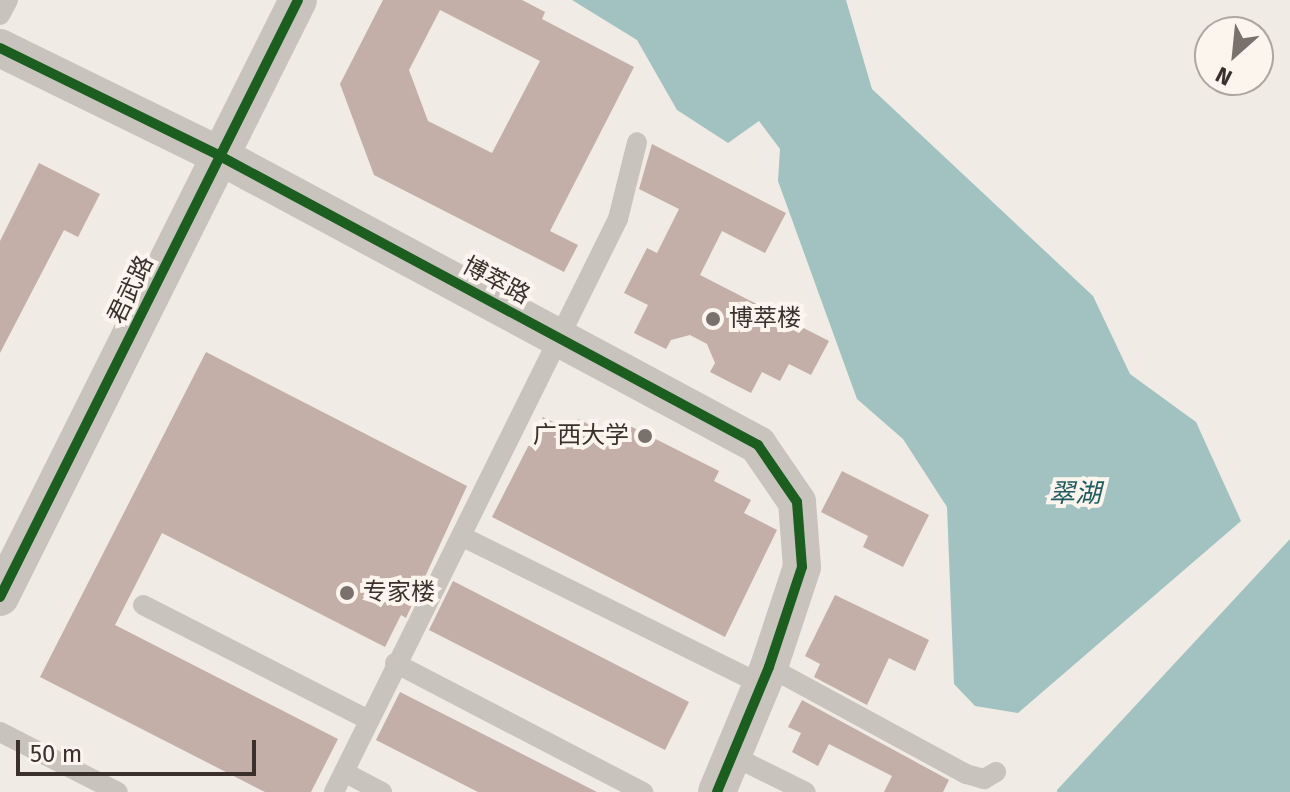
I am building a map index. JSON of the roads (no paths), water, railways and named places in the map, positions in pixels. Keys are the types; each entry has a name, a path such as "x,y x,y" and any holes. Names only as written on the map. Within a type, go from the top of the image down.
{"street":[{"name":"君武路","path":"0,597 298,0"},
{"name":"博萃路","path":"0,48 220,156 758,445 797,502 802,567 766,676 717,792"}],"lane":[{"path":"0,15 8,0"},
{"path":"334,792 395,663 618,219 637,142"},
{"path":"461,536 766,676 966,774 984,779 996,772"},
{"path":"143,605 369,720"},
{"path":"395,663 643,792"},
{"path":"0,732 118,792"},
{"path":"733,756 806,792"},
{"path":"344,772 382,792"}],"water":[{"name":"翠湖","path":"572,0 846,0 872,89 1093,296 1130,374 1196,422 1241,521 1018,713 975,706 954,684 947,507 903,439 857,399 778,181 780,149 759,121 728,143 677,110 637,40"},
{"path":"1290,539 1290,792 1057,792 1057,790"}],"place":[{"name":"博萃楼","path":"713,319"},
{"name":"广西大学","path":"645,436"},
{"name":"专家楼","path":"347,593"}]}
